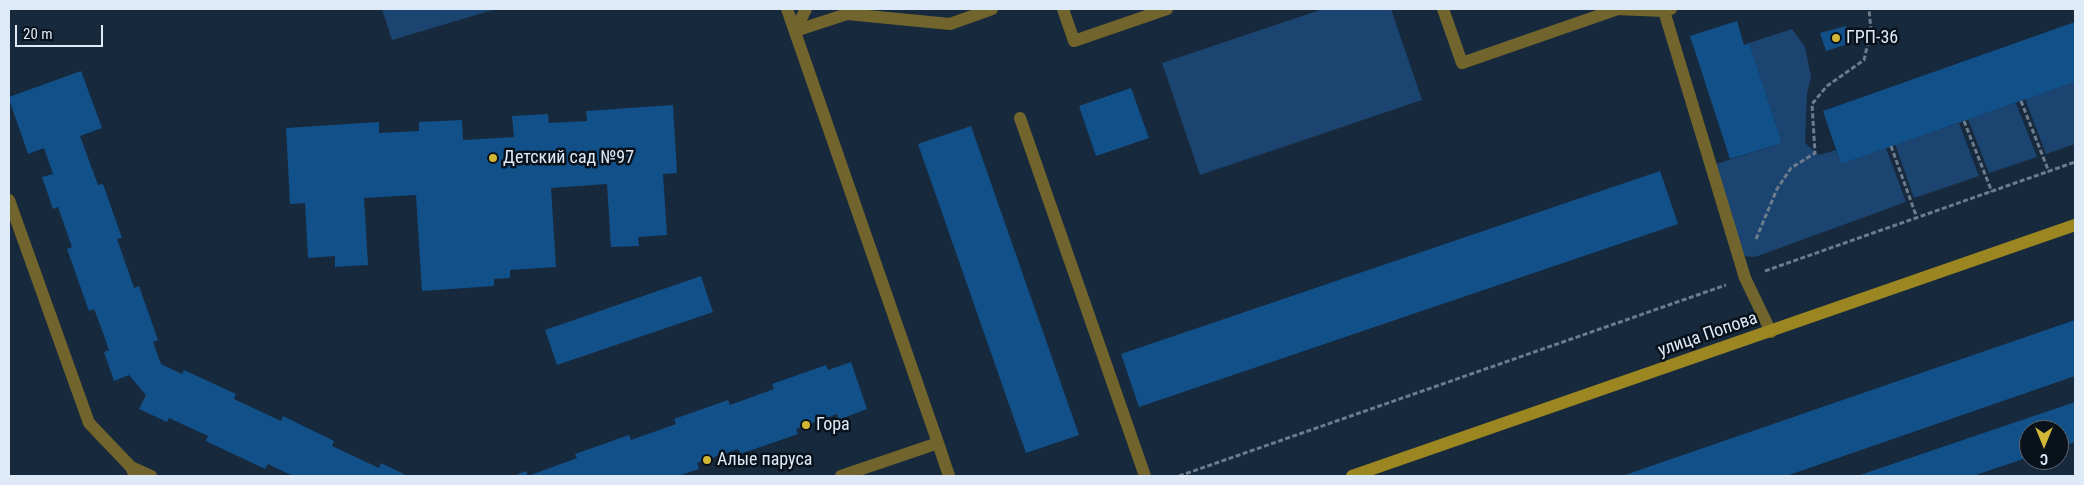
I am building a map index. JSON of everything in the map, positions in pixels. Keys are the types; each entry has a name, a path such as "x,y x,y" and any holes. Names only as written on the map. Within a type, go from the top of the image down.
{"street":[{"name":"улица Попова","path":"1352,476 2075,225"}],"lane":[{"path":"787,9 949,476"},
{"path":"794,31 806,9"},
{"path":"794,31 847,14 950,24 992,9"},
{"path":"1063,9 1074,41 1167,9"},
{"path":"1443,9 1462,63 1615,10 1668,10 1745,278 1770,332"},
{"path":"1020,118 1145,476"},
{"path":"9,200 88,424 133,472 151,476"},
{"path":"841,476 938,443"}],"path":[{"path":"1756,240 1777,189 1786,175 1791,168 1815,153 1812,104 1827,86 1864,60 1871,30 1869,9"},
{"path":"2021,101 2049,172"},
{"path":"1964,121 1992,192"},
{"path":"1891,146 1917,218"},
{"path":"1179,476 2075,162"}],"shaded area":[{"path":"382,9 496,9 392,40"},
{"path":"1323,9 1391,9 1422,100 1200,175 1162,63"},
{"path":"1792,29 1805,47 1811,77 1807,93 1805,143 1819,155 1836,150 1841,164 1886,148 1906,202 1755,257 1742,256 1713,165 1782,143 1749,43"},
{"path":"2075,82 2075,144 2046,154 2025,99"},
{"path":"2016,103 2037,157 1989,173 1968,119"},
{"path":"1959,123 1979,176 1914,198 1895,144"}],"building":[{"path":"1737,21 1744,45 1749,43 1782,143 1730,159 1690,36"},
{"path":"2075,22 2075,82 1841,164 1823,111"},
{"name":"ГРП-36","path":"1846,26 1851,43 1826,51 1820,33"},
{"path":"81,71 102,128 80,136 98,185 103,184 122,238 117,239 134,288 139,286 158,340 153,342 161,364 182,374 184,370 236,394 234,399 281,421 283,416 334,441 332,446 379,468 381,463 408,476 293,476 268,464 265,469 206,441 208,436 169,418 167,422 139,409 146,395 129,375 114,381 104,352 109,350 102,330 94,309 89,311 67,249 72,247 58,207 53,209 42,177 53,174 44,148 28,154 9,99 9,97"},
{"path":"1131,88 1149,138 1096,156 1079,106"},
{"path":"673,105 677,173 663,174 667,235 638,237 639,246 611,247 607,184 551,188 556,267 510,270 510,278 494,279 494,286 422,291 416,195 364,198 368,265 335,267 335,256 308,258 305,203 290,204 286,128 379,122 379,133 419,131 419,122 462,120 463,140 514,137 512,116 548,114 549,123 587,121 586,111"},
{"path":"971,126 1079,435 1026,453 918,144"},
{"path":"1660,171 1678,224 1139,407 1121,354"},
{"path":"701,276 713,312 557,365 545,330"},
{"path":"2075,320 2075,376 1786,476 1622,476"},
{"path":"851,362 867,409 838,420 837,414 796,429 798,434 740,454 738,449 697,463 699,469 678,476 528,476 577,458 575,454 629,435 631,440 676,424 674,419 728,400 730,405 774,389 772,384 826,365 828,370"},
{"path":"2075,402 2075,442 2069,444 2069,420 2022,420"},
{"path":"2019,421 2019,460 1973,476 1857,476"},
{"path":"526,471 528,476 513,476"}],"place":[{"name":"ГРП-36","path":"1836,38"},
{"name":"Детский сад №97","path":"493,158"},
{"name":"Гора","path":"806,425"},
{"name":"Алые паруса","path":"707,460"}]}
